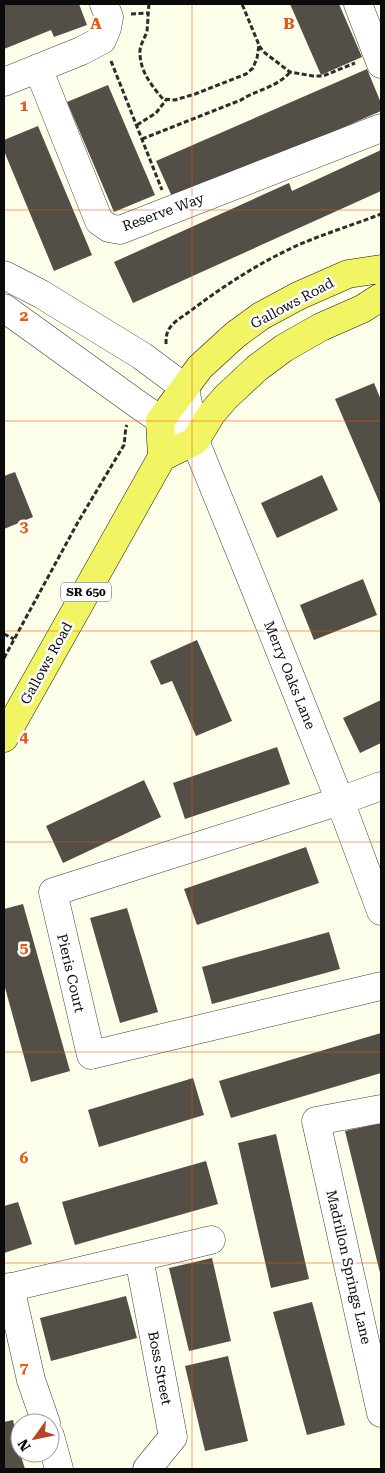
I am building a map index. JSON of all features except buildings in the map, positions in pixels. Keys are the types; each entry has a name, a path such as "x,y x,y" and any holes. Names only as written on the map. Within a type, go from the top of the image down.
{"main road":[{"name":"Gallows Road","path":"160,420 200,367 235,335 261,316 298,296 348,274 381,269"},
{"path":"160,420 162,457 194,442 212,413 226,397 257,368 284,348 321,327 362,309 381,297"},
{"name":"Gallows Road","path":"4,738 162,457"}],"street":[{"path":"4,82 82,51 102,40 109,17 104,4"},
{"path":"358,4 379,59"},
{"name":"Reserve Way","path":"38,68 99,221 109,228 120,230 381,128"},
{"path":"4,275 40,294 142,356 185,388"},
{"path":"4,308 160,420 194,442"},
{"name":"Merry Oaks Lane","path":"185,388 194,442 259,597 340,801 381,911"},
{"path":"340,801 381,786"},
{"name":"Pieris Court","path":"340,801 53,892 55,902 90,1055 381,986"},
{"name":"Madrillon Springs Lane","path":"381,1109 316,1121 371,1314 381,1413"},
{"path":"43,1413 31,1380 7,1288 211,1240"},
{"name":"Boss Street","path":"138,1258 173,1437 147,1469"}],"path":[{"path":"149,4 146,32 140,48 141,59 144,72 150,84 163,99 175,100 195,94 246,74 253,68 258,58 259,46"},
{"path":"242,4 259,46 265,54 290,72 323,76 379,59"},
{"path":"102,40 170,210"},
{"path":"142,139 241,100 252,93 283,80 290,72"},
{"path":"136,125 156,113 166,100"},
{"path":"4,634 14,639"}]}
